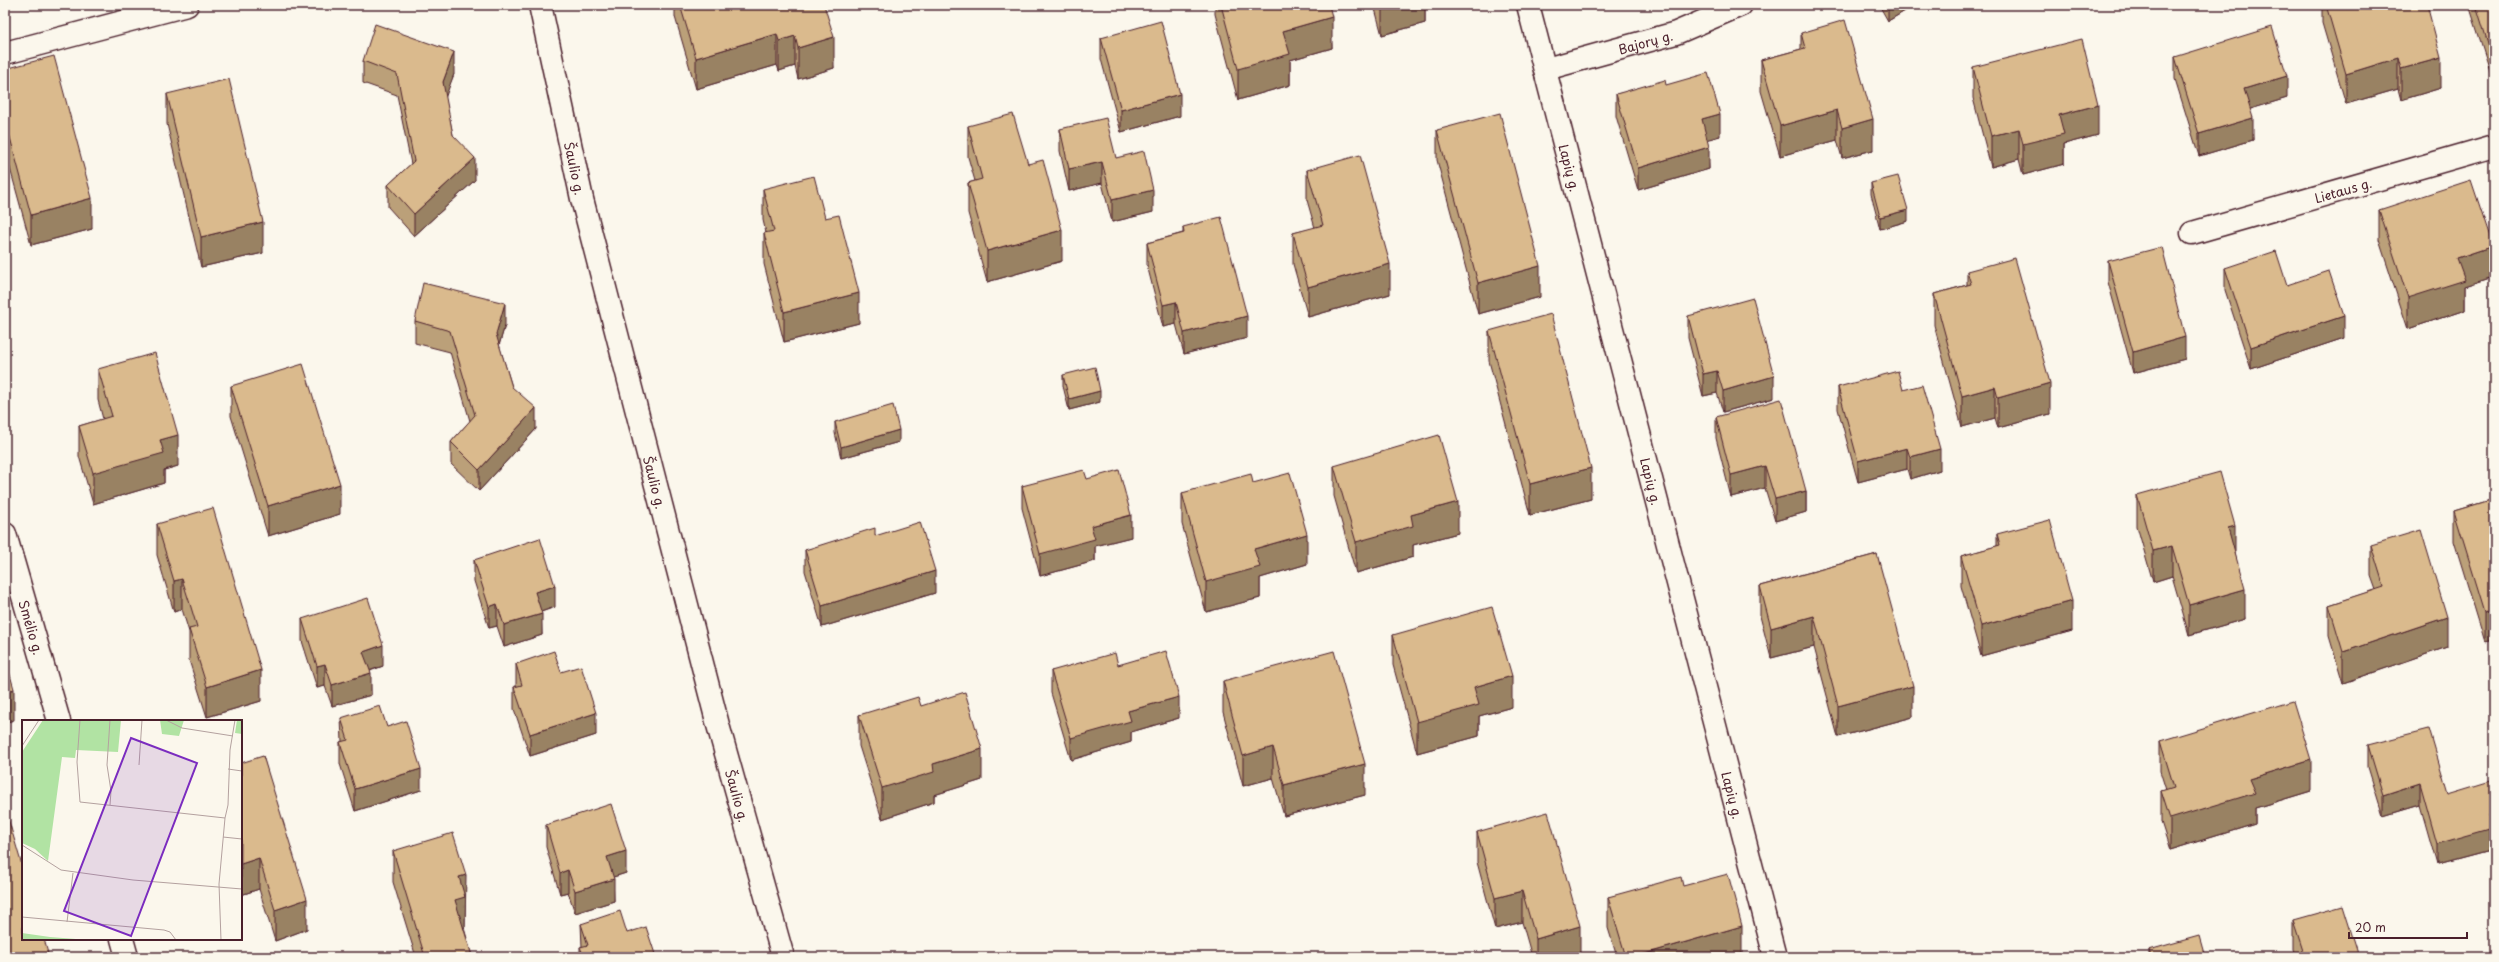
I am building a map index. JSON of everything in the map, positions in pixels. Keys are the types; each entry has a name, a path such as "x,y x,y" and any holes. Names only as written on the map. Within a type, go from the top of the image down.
{"street":[{"path":"5,53 187,5"},
{"name":"Šaulio g.","path":"540,5 582,199 718,725 783,957"},
{"name":"Lapių g.","path":"1528,5 1546,68 1775,957"},
{"name":"Bajorų g.","path":"1546,68 1676,33 1741,5"},
{"name":"Lietaus g.","path":"2192,233 2494,146"},
{"name":"Smėlio g.","path":"5,534 59,720"},
{"path":"122,940 127,957"}],"building":[{"path":"680,5 824,5 834,37 798,48 795,36 779,41 777,34 696,58"},
{"path":"1221,5 1329,5 1332,17 1283,31 1290,54 1238,69"},
{"path":"2326,5 2427,5 2441,58 2401,69 2398,58 2346,74"},
{"path":"2476,5 2494,5 2494,55 2492,56"},
{"path":"1845,20 1873,119 1842,128 1837,110 1780,126 1761,60 1805,48 1801,33"},
{"path":"1161,21 1180,94 1121,110 1101,38"},
{"path":"375,24 454,52 443,82 453,135 475,158 414,214 388,185 414,161 397,74 363,61"},
{"path":"2272,27 2287,76 2244,89 2253,118 2199,134 2175,57"},
{"path":"2082,39 2098,105 2059,115 2064,134 2023,144 2019,129 1991,136 1973,67"},
{"path":"54,56 92,198 31,215 5,119 5,69"},
{"path":"1708,73 1720,114 1702,119 1709,147 1638,168 1616,94 1665,80 1666,85"},
{"path":"229,79 263,222 201,237 167,94"},
{"path":"1500,113 1540,266 1478,283 1437,130"},
{"path":"1013,114 1028,164 1043,160 1062,230 987,251 968,183 982,179 968,126"},
{"path":"1106,118 1116,158 1144,151 1153,190 1112,200 1102,162 1069,169 1060,129"},
{"path":"1360,155 1390,264 1308,287 1293,233 1323,225 1307,170"},
{"path":"814,176 825,218 839,215 859,293 784,312 764,233 774,231 763,189"},
{"path":"1898,176 1908,210 1880,217 1871,183"},
{"path":"2471,180 2493,246 2457,258 2465,280 2408,298 2379,210"},
{"path":"1221,217 1247,316 1184,333 1176,302 1163,305 1147,243 1184,233 1183,227"},
{"path":"2162,247 2185,337 2133,352 2108,261"},
{"path":"2276,251 2287,285 2329,271 2344,316 2251,347 2225,268"},
{"path":"2015,258 2050,383 1998,398 1995,387 1962,396 1934,294 1971,284 1967,271"},
{"path":"423,283 505,303 496,334 512,387 536,408 479,470 451,442 475,415 450,331 415,321"},
{"path":"1753,298 1774,376 1723,391 1717,371 1703,374 1688,316"},
{"path":"1551,314 1591,468 1530,484 1489,331"},
{"path":"155,353 178,435 160,440 164,453 93,473 79,426 112,416 98,369"},
{"path":"303,364 340,484 268,506 231,386"},
{"path":"1095,367 1100,391 1069,399 1063,375"},
{"path":"1898,371 1903,390 1922,385 1940,449 1910,457 1907,448 1858,461 1838,387"},
{"path":"1781,399 1806,491 1775,499 1765,466 1731,475 1716,417"},
{"path":"893,405 899,430 841,447 835,422"},
{"path":"1439,435 1458,502 1411,515 1413,526 1356,542 1334,466"},
{"path":"1084,470 1087,479 1119,470 1131,515 1091,526 1095,539 1040,554 1022,486"},
{"path":"2220,472 2235,526 2228,528 2245,589 2189,605 2172,546 2153,551 2137,495"},
{"path":"1290,473 1307,534 1254,549 1260,567 1206,582 1182,493 1251,474 1253,483"},
{"path":"2494,499 2494,609 2485,612 2454,511"},
{"path":"213,508 261,670 207,687 189,629 197,627 190,604 182,579 174,581 157,524"},
{"path":"2050,520 2072,601 1981,626 1961,556 2000,545 1997,534"},
{"path":"920,522 935,571 822,606 805,550 875,528 875,536"},
{"path":"2421,530 2447,617 2343,652 2329,605 2384,587 2371,545"},
{"path":"540,538 555,586 535,592 542,614 504,625 497,604 489,607 474,560"},
{"path":"1877,554 1913,686 1838,706 1814,616 1771,628 1760,586"},
{"path":"368,598 383,645 363,652 371,673 332,685 325,664 317,666 302,619"},
{"path":"1492,607 1512,676 1474,687 1479,705 1417,722 1393,635"},
{"path":"554,651 561,672 581,666 596,713 530,734 514,687 522,685 516,664"},
{"path":"1166,651 1179,697 1128,711 1131,721 1071,738 1051,671 1115,653 1118,665"},
{"path":"1334,651 1365,764 1284,785 1273,747 1243,756 1223,681"},
{"path":"5,657 14,689 5,692"},
{"path":"965,692 982,749 933,764 934,772 882,788 859,715 918,697 921,706"},
{"path":"2293,701 2311,760 2249,779 2255,793 2170,819 2161,791 2174,787 2160,741"},
{"path":"380,706 387,727 406,721 421,769 355,789 340,742 348,740 341,718"},
{"path":"2429,729 2448,794 2494,780 2494,813 2489,815 2493,828 2437,844 2420,783 2383,795 2368,745"},
{"path":"263,756 307,899 275,910 259,858 242,864 242,763"},
{"path":"611,804 626,851 607,857 614,879 575,891 568,870 560,873 546,825"},
{"path":"1548,812 1580,926 1536,939 1522,891 1495,898 1477,832"},
{"path":"8,818 22,866 22,940 44,940 49,957 5,957 5,819"},
{"path":"453,833 466,875 459,877 465,897 455,900 472,956 480,954 481,957 425,957 393,851"},
{"path":"1728,874 1742,926 1634,957 1626,957 1608,897 1681,877 1683,886"},
{"path":"2343,906 2359,957 2305,957 2293,920"},
{"path":"620,911 627,933 646,927 656,957 584,957 580,947 588,945 581,924"},
{"path":"2199,936 2205,957 2151,957 2149,950"}]}
